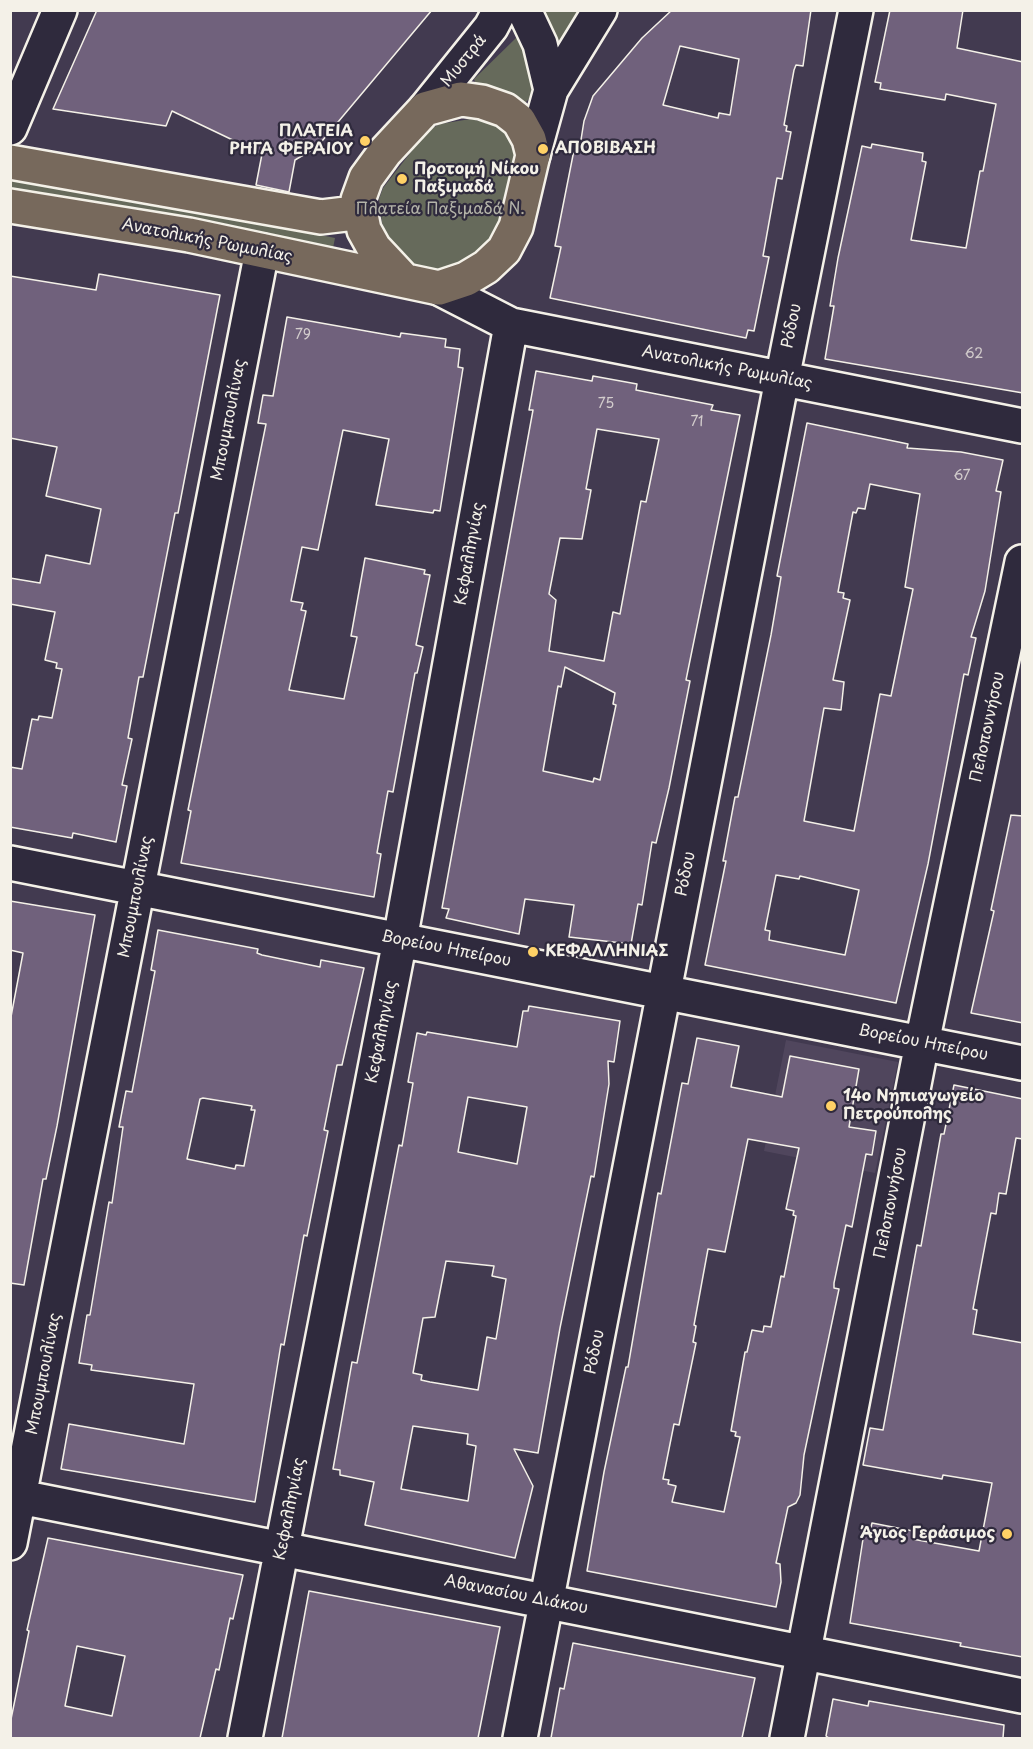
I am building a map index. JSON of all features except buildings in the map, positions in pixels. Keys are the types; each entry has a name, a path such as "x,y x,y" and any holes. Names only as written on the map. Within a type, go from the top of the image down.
{"main road":[{"path":"460,99 482,102 505,110 519,122 533,155 516,227 504,250 476,274 439,288 403,279 369,238 359,209 358,193 385,152 425,109 460,99"},
{"path":"10,162 321,217 346,214 359,209"},
{"name":"Ανατολικής Ρωμυλίας","path":"10,206 189,235 403,279"}],"street":[{"path":"10,128 60,10"},
{"name":"Μυστρά","path":"425,109 491,27 500,10"},
{"path":"524,10 540,44 551,90"},
{"path":"533,155 551,90 600,10"},
{"name":"Ρόδου","path":"520,1738 782,379 856,10"},
{"name":"Μπουμπουλίνας","path":"10,1543 15,1496 138,888 262,250"},
{"name":"Ανατολικής Ρωμυλίας","path":"439,288 511,325 1023,426"},
{"name":"Κεφαλληνίας","path":"245,1738 400,940 511,325"},
{"name":"Πελοποννήσου","path":"787,1738 922,1043 1023,562"},
{"name":"Βορείου Ηπείρου","path":"10,863 1023,1063"},
{"name":"Αθανασίου Διάκου","path":"15,1496 1023,1695"}],"shaded area":[{"name":"14ο Νηπιαγωγείο Πετρούπολης","path":"786,1040 898,1062 875,1173 764,1151"}],"green space":[{"path":"542,11 594,11 557,52 550,23"},
{"path":"516,38 522,40 531,74 532,96 522,106 477,87 474,79"},
{"name":"Πλατεία Παξιμαδά Ν.","path":"470,119 497,124 507,131 518,154 503,212 491,243 470,265 429,274 401,264 382,223 379,199 383,188 428,130 440,124"},
{"path":"11,175 137,197 335,238 332,253 11,195"}],"place":[{"name":"ΠΛΑΤΕΙΑ ΡΗΓΑ ΦΕΡΑΙΟΥ","path":"365,141"},
{"name":"ΑΠΟΒΙΒΑΣΗ","path":"543,149"},
{"name":"Προτομή Νίκου Παξιμαδά","path":"402,179"},
{"name":"ΚΕΦΑΛΛΗΝΙΑΣ","path":"533,952"},
{"name":"14ο Νηπιαγωγείο Πετρούπολης","path":"831,1106"},
{"name":"Άγιος Γεράσιμος","path":"1007,1534"}]}
